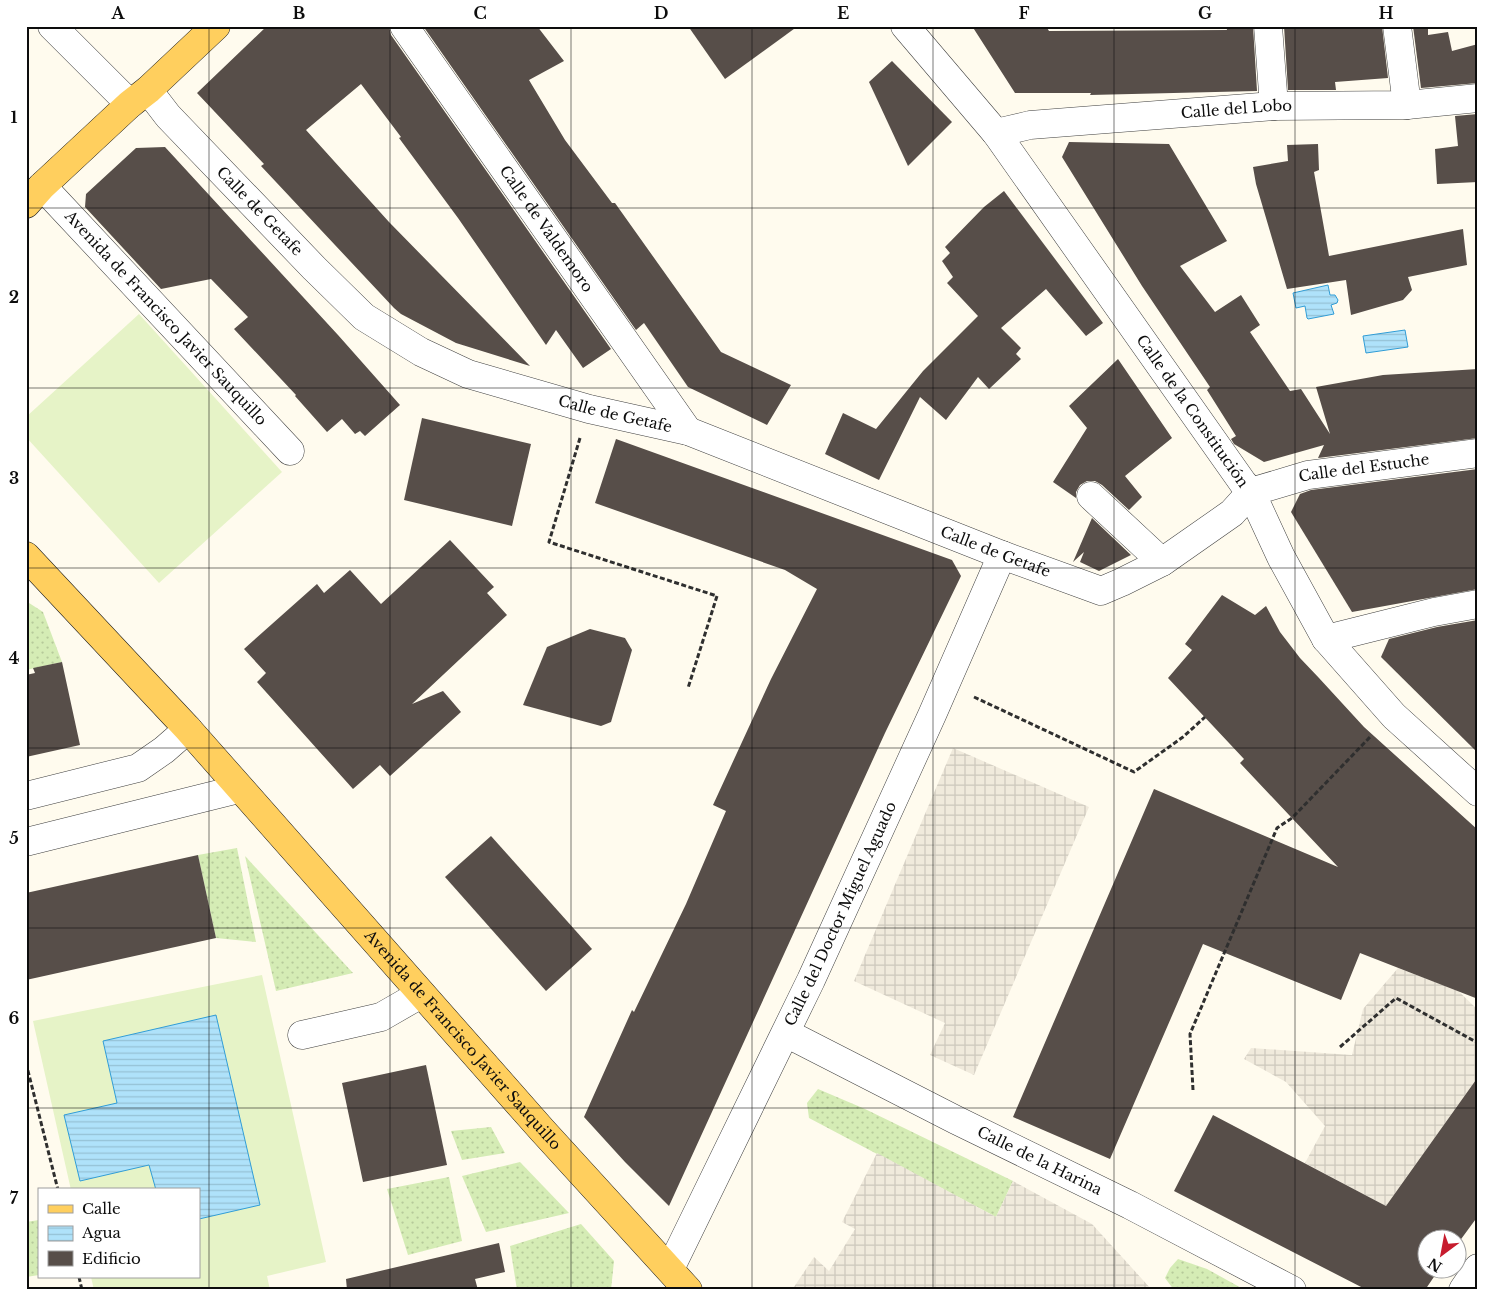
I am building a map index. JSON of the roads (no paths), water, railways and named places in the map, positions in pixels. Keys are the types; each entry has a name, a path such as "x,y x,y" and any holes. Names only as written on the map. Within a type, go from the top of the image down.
{"main road":[{"name":"Avenida de Francisco Javier Sauquillo","path":"34,195 216,26"},
{"name":"Avenida de Francisco Javier Sauquillo","path":"26,556 188,729 421,994 681,1284"}],"street":[{"name":"Calle de Getafe","path":"52,26 139,97 168,116 314,268 364,317 421,352 468,374 589,409 688,431 1002,555 1101,591 1162,562 1232,513 1251,492"},
{"name":"Calle de Valdemoro","path":"404,26 688,431"},
{"name":"Calle de la Constitución","path":"905,26 996,133 1251,492 1280,557 1326,639 1394,716 1478,792"},
{"path":"1268,26 1274,106"},
{"path":"1397,26 1407,105"},
{"name":"Calle del Lobo","path":"996,133 1030,125 1274,106 1407,105 1478,98"},
{"name":"Avenida de Francisco Javier Sauquillo","path":"34,195 290,451"},
{"name":"Calle del Estuche","path":"1251,492 1308,475 1478,453"},
{"path":"1091,496 1162,562"},
{"name":"Calle del Doctor Miguel Aguado","path":"681,1284 786,1033 946,684 1002,555"},
{"path":"1326,639 1434,612 1478,604"},
{"path":"26,796 138,768 164,750 188,729"},
{"path":"26,842 239,789"},
{"path":"302,1035 381,1017 421,994"},
{"name":"Calle de la Harina","path":"786,1033 956,1120 1130,1205 1292,1290"},
{"path":"1463,1290 1478,1268"}],"water":[{"path":"1328,285 1330,295 1335,295 1338,300 1337,303 1331,305 1334,314 1308,319 1305,306 1296,308 1293,293"},
{"path":"1405,330 1408,347 1366,353 1363,336"},
{"path":"216,1015 260,1205 200,1219 200,1188 155,1188 149,1165 80,1181 64,1115 117,1103 103,1041"}]}
